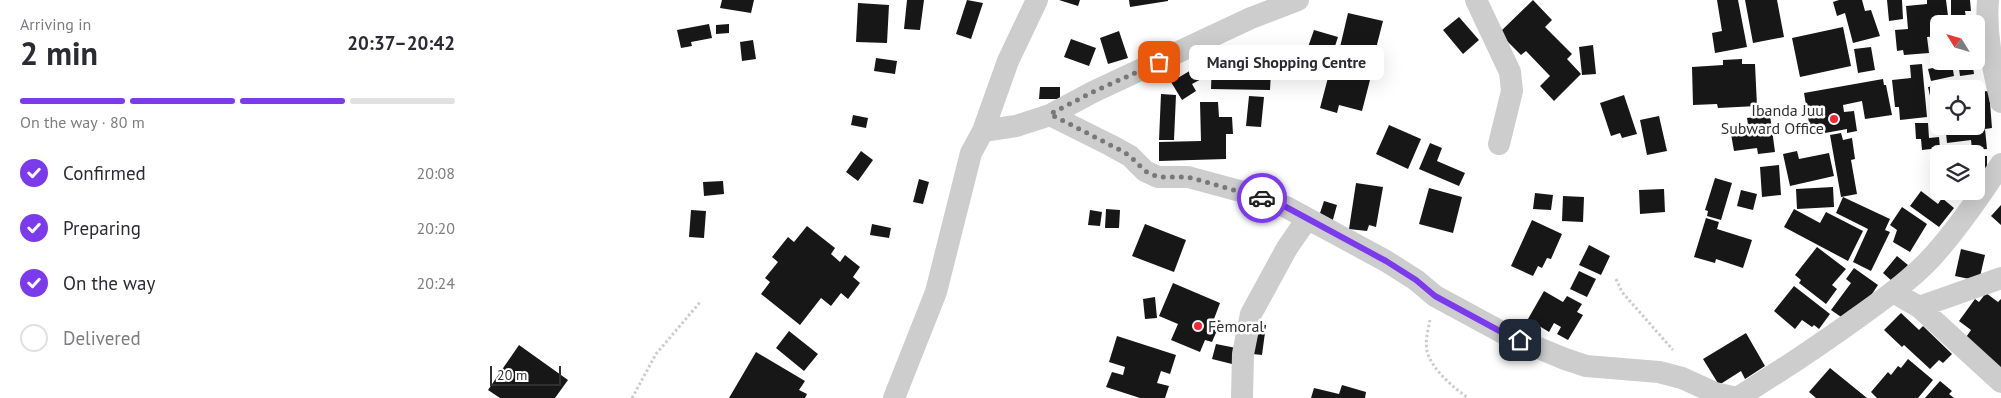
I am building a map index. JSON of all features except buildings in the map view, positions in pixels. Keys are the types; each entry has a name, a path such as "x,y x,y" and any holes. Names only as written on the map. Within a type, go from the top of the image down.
{"street":[{"path":"894,398 936,292 971,153 983,131 1008,61 1037,0"},
{"path":"983,131 1016,126 1050,114 1251,18 1298,0"},
{"path":"1475,0 1510,72 1512,91 1499,144"},
{"path":"1988,0 1986,21 1989,51 2001,102"},
{"path":"1050,114 1130,156 1145,171 1158,177 1188,177 1251,194 1286,207 1386,261 1416,280 1435,296 1507,335 1565,360 1586,366 1659,372 1692,382 1715,393 1737,398 1787,367 1893,292 1933,256 1970,212 2001,164"},
{"path":"1242,398 1243,354 1251,314 1287,248 1307,219"},
{"path":"1919,307 2001,278"},
{"path":"1893,292 1919,307 2001,382"}],"path":[{"path":"1616,279 1622,292 1681,360 1692,382"},
{"path":"1435,296 1428,328 1427,351 1437,368 1454,387 1468,398"},
{"path":"632,398 656,354 701,301"}],"way so far":[{"path":"1159,62 1050,114 1120,150 1130,156 1145,171 1158,177 1188,177 1262,198"}],"place":[{"name":"Mangi Shopping Centre","path":"1159,62"},
{"name":"Ibanda Juu Subward Office","path":"1834,119"},
{"name":"Femoral","path":"1198,326"}],"route":[{"path":"1262,198 1286,207 1386,261 1416,280 1435,296 1507,335 1520,340"}]}
